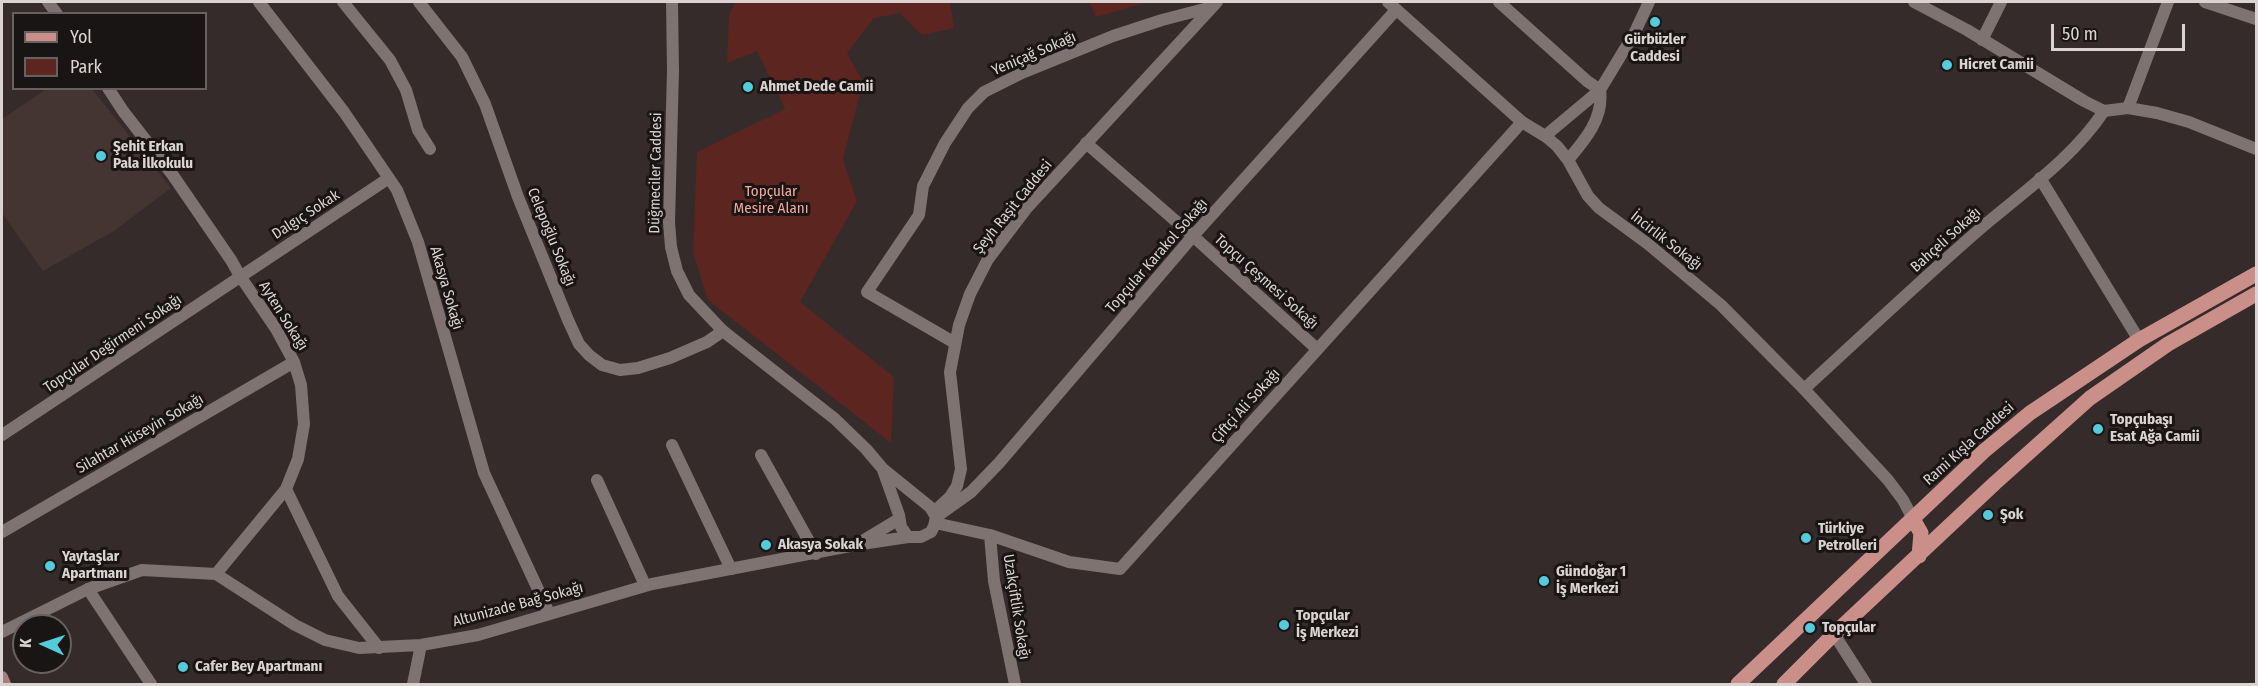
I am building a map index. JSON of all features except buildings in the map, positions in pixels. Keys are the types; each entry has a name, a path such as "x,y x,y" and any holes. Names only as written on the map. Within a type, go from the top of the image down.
{"main road":[{"name":"Rami Kışla Caddesi","path":"1738,684 1984,451 2030,413 2139,340 2256,274"},
{"path":"1784,684 1995,483 2090,398 2168,344 2256,294"},
{"path":"1913,519 1921,533 1919,556"},
{"path":"2,677 5,684"}],"street":[{"name":"Akasya Sokağı","path":"259,2 339,104 397,190 418,242 484,473 549,613"},
{"path":"343,2 390,60 406,90 418,130 430,149"},
{"name":"Celepoğlu Sokağı","path":"419,2 462,57 484,104 568,320 579,344 589,355 603,365 620,370 638,368 670,358 707,342 723,331"},
{"name":"Düğmeciler Caddesi","path":"672,2 669,222 671,247 677,272 689,296 723,331 835,419 883,469"},
{"path":"1500,2 1587,81 1600,90 1602,101 1596,121 1587,137 1568,160"},
{"path":"1545,136 1600,90 1635,32 1649,2"},
{"path":"1914,2 2104,111 2128,108 2157,113 2189,122 2256,148"},
{"path":"1982,39 2001,2"},
{"path":"2128,108 2168,2"},
{"path":"2205,2 2256,19"},
{"name":"Şeyh Raşit Caddesi","path":"932,514 953,492 961,469 950,372 955,343 970,294 988,259 1026,209 1215,4"},
{"name":"Yeniçağ Sokağı","path":"955,343 867,292 919,215 923,186 945,143 968,108 984,92 1022,73 1113,36 1215,4"},
{"name":"İncirlik Sokağı","path":"1392,6 1522,122 1557,146 1568,160 1588,196 1599,208 1648,244 1721,305 1804,389 1888,480 1903,500 1913,519"},
{"name":"Topçular Karakol Sokağı","path":"932,514 971,492 999,463 1392,6"},
{"name":"Ayten Sokağı","path":"109,90 172,174 276,329 294,362 301,385 304,424 297,459 286,489 216,574"},
{"name":"Bahçeli Sokağı","path":"1804,389 1942,263 2040,178 2093,128 2104,111"},
{"name":"Çiftçi Ali Sokağı","path":"932,514 1069,562 1120,569 1522,122"},
{"name":"Topçu Çeşmesi Sokağı","path":"1086,143 1193,236 1317,349"},
{"name":"Dalgıç Sokak","path":"240,276 389,178"},
{"path":"2040,178 2139,340"},
{"name":"Topçular Değirmeni Sokağı","path":"2,435 240,276"},
{"name":"Silahtar Hüseyin Sokağı","path":"2,532 294,362"},
{"path":"672,445 731,569"},
{"path":"760,455 816,554"},
{"path":"883,469 932,514"},
{"path":"883,469 899,517 900,527 908,537"},
{"path":"597,480 645,585"},
{"path":"286,489 338,596 379,648"},
{"path":"855,545 899,517 903,509 913,503 932,514"},
{"path":"855,545 926,535 930,532 932,514"},
{"name":"Uzakçiftlik Sokağı","path":"990,535 994,581 1015,684"},
{"name":"Altunizade Bağ Sokağı","path":"2,632 88,589 142,570 216,574 295,625 325,640 359,648 421,645 478,634 645,585 855,545"},
{"path":"88,589 151,684"},
{"path":"1834,634 1866,684"},
{"path":"413,684 421,645"}],"shaded area":[{"path":"45,90 93,90 171,188 114,231 43,271 2,213 2,119"}],"green space":[{"name":"Topçular Mesire Alanı","path":"735,2 950,2 954,28 922,35 900,13 874,18 847,53 863,82 843,159 857,201 800,302 894,377 891,443 708,300 693,252 697,152 785,109 757,51 727,63 729,15"},
{"path":"1089,2 1149,2 1096,17"}],"place":[{"name":"Gürbüzler Caddesi","path":"1655,22"},
{"name":"Hicret Camii","path":"1947,65"},
{"name":"Ahmet Dede Camii","path":"748,87"},
{"name":"Şehit Erkan Pala İlkokulu","path":"101,156"},
{"name":"Topçubaşı Esat Ağa Camii","path":"2098,429"},
{"name":"Şok","path":"1988,515"},
{"name":"Türkiye Petrolleri","path":"1806,538"},
{"name":"Akasya Sokak","path":"766,545"},
{"name":"Yaytaşlar Apartmanı","path":"50,566"},
{"name":"Gündoğar 1 İş Merkezi","path":"1544,581"},
{"name":"Topçular İş Merkezi","path":"1284,625"},
{"name":"Topçular","path":"1810,628"},
{"name":"Cafer Bey Apartmanı","path":"183,667"}]}
